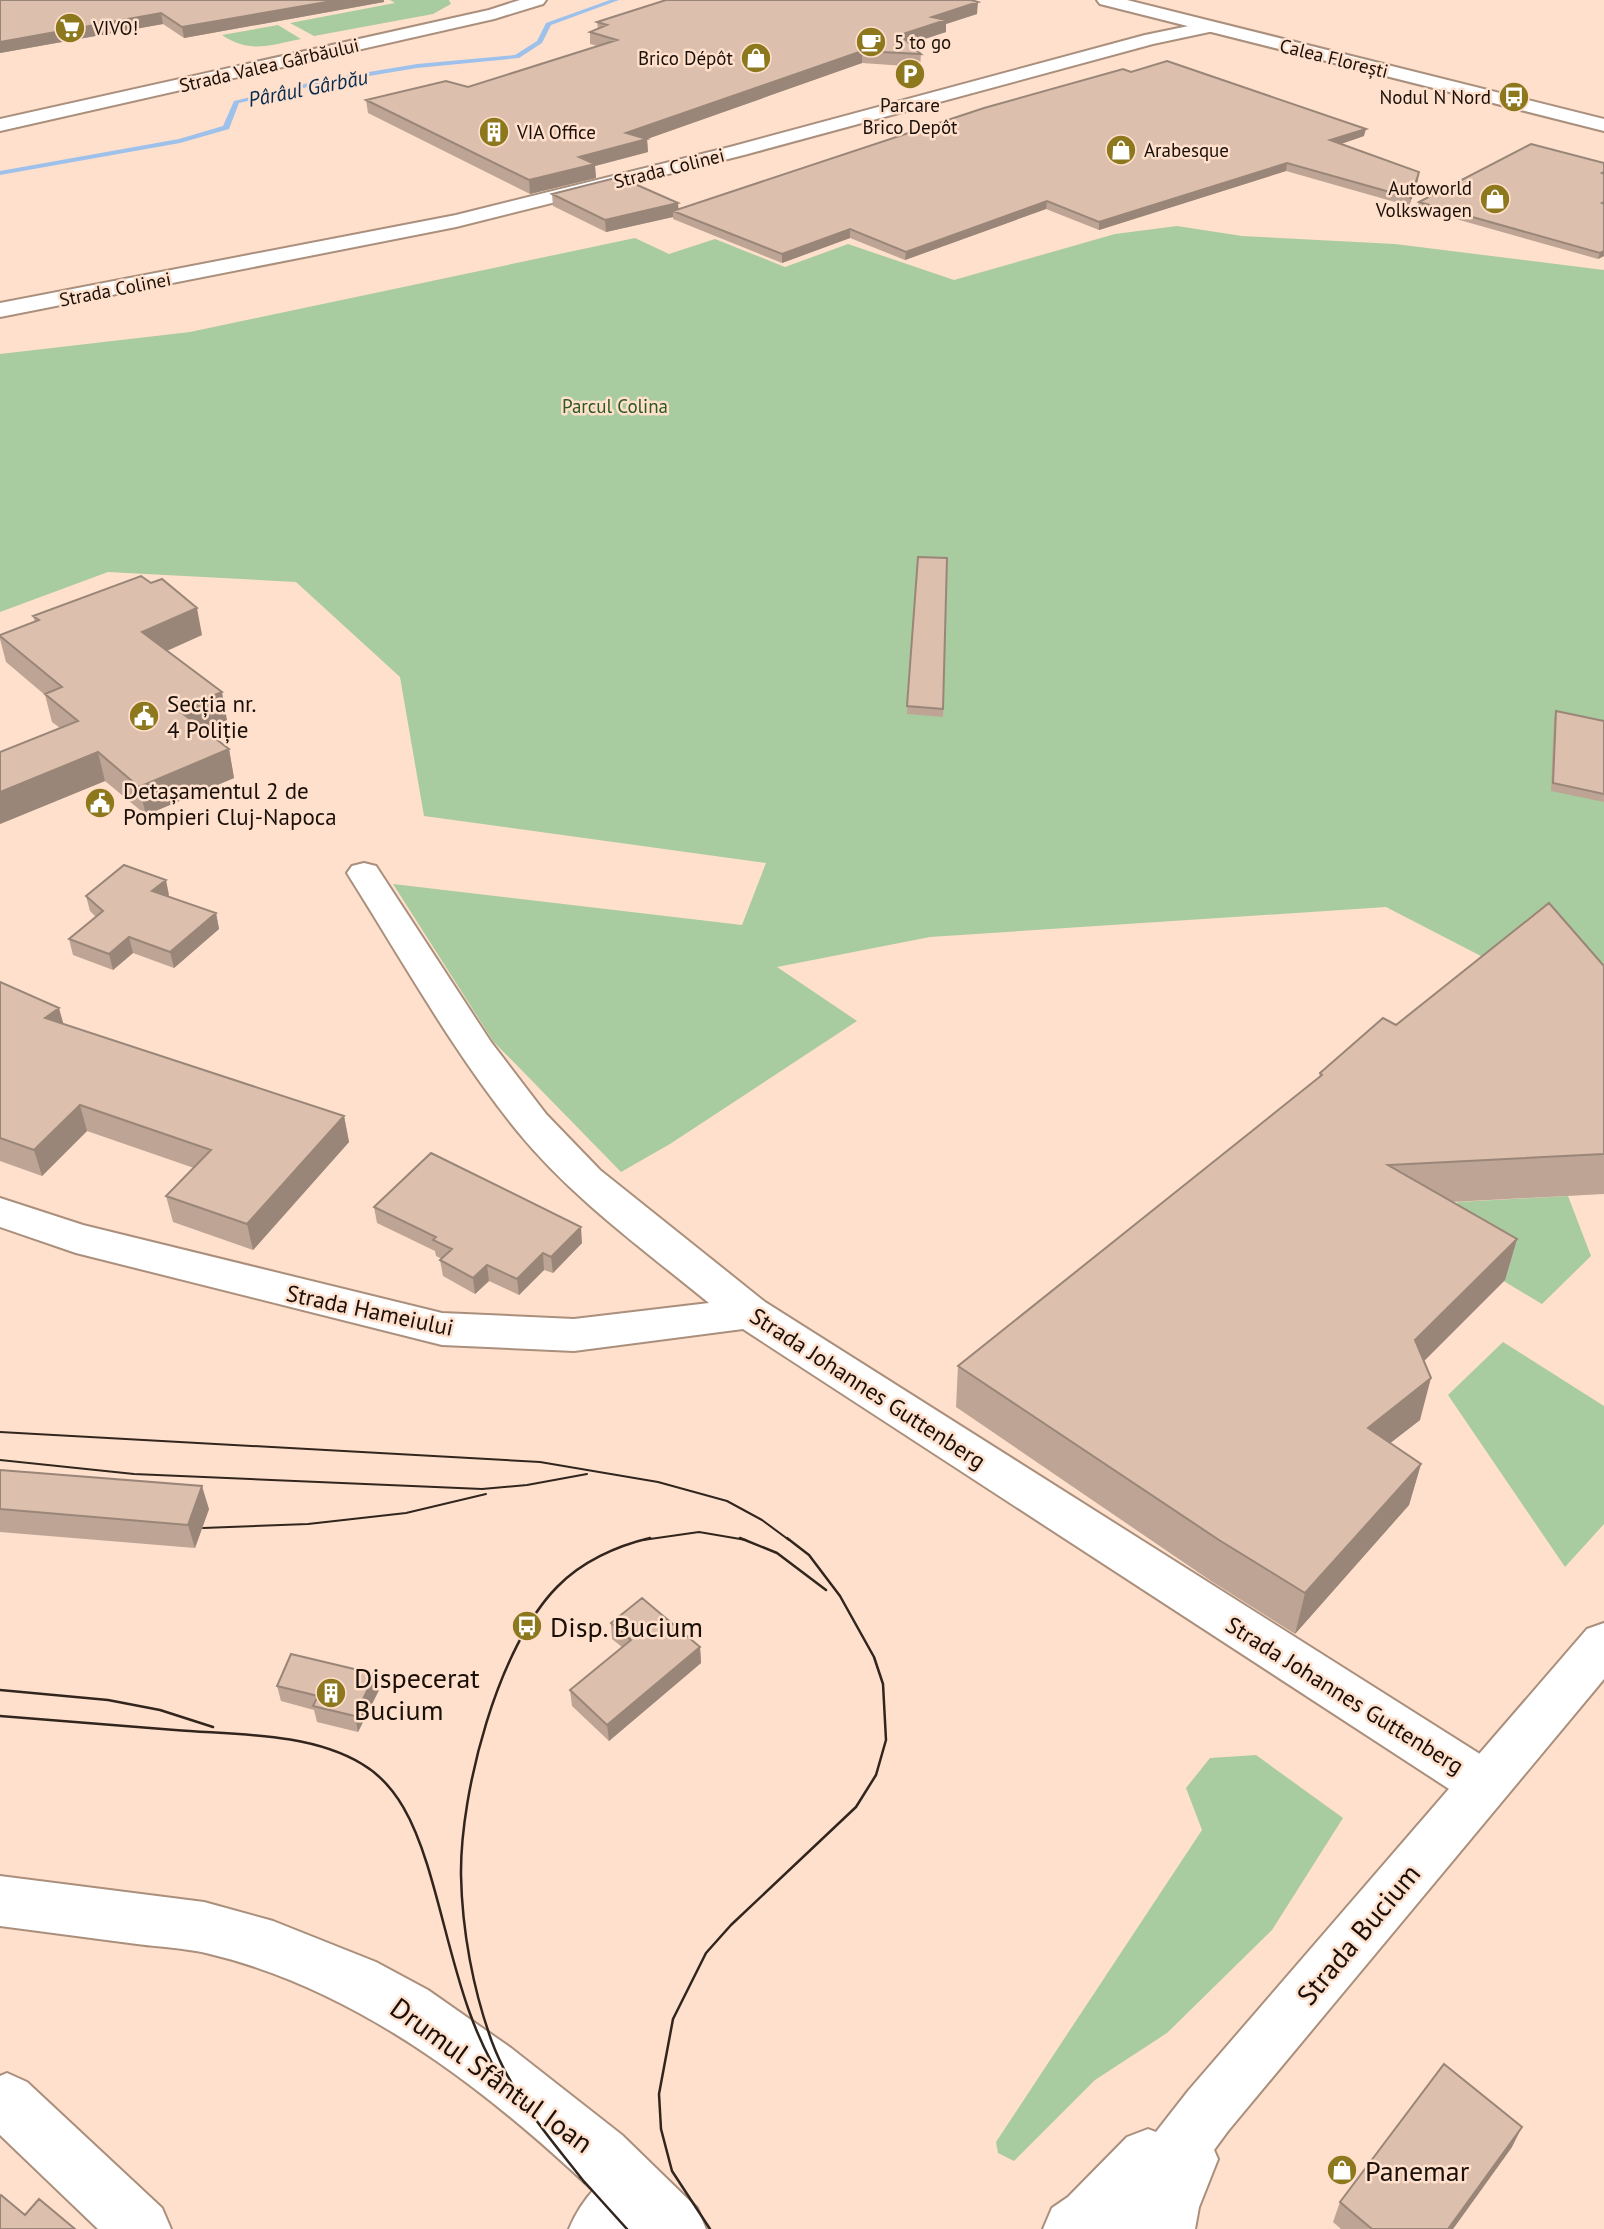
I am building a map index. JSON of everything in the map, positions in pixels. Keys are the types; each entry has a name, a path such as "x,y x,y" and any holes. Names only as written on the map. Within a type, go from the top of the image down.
{"street":[{"name":"Strada Valea Gârbăului","path":"0,125 494,14 537,0"},
{"name":"Calea Florești","path":"1105,0 1604,126"},
{"name":"Strada Colinei","path":"0,310 456,221 737,151 1208,26"},
{"name":"Strada Johannes Guttenberg","path":"364,873 478,1051 532,1123 586,1180 750,1313 1484,1784"},
{"name":"Strada Hameiului","path":"0,1212 76,1238 442,1329 574,1335 750,1313"},
{"name":"Strada Bucium","path":"1119,2229 1208,2111 1604,1644"},
{"name":"Drumul Sfântul Ioan","path":"0,1900 204,1927 273,1947 358,1981 408,2009 491,2068 601,2156 637,2216"},
{"path":"0,2106 8,2102 141,2229"},
{"path":"1073,2229 1089,2218 1140,2164 1208,2111"},
{"path":"1165,2229 1169,2207 1208,2111"}],"green space":[{"path":"390,0 449,0 451,4 433,14 314,36 290,23 395,3"},
{"path":"278,25 301,39 251,46 222,35"},
{"name":"Parcul Colina","path":"1177,226 1242,236 1395,244 1604,270 1604,1027 1479,955 1386,907 930,937 777,967 857,1021 670,1144 621,1172 493,1041 393,884 742,925 766,863 424,816 400,677 296,582 108,572 0,612 0,354 190,332 635,238 669,254 715,239 785,267 848,244 954,280 1115,234"},
{"path":"1568,1196 1591,1256 1542,1304 1422,1232 1458,1202"},
{"path":"1503,1342 1604,1406 1604,1524 1565,1567 1448,1395"},
{"path":"1256,1755 1343,1818 1272,1930 1167,2033 1095,2080 1014,2161 998,2153 996,2142 1202,1830 1186,1788 1210,1758"}],"building":[{"name":"VIVO!","path":"0,0 338,0 182,27 161,13 0,42"},
{"path":"666,0 978,2 932,17 946,20 900,35 921,54 862,51 626,133 647,139 579,157 595,164 529,180 366,100 446,81 468,87 617,40 590,32 607,25 597,22"},
{"path":"1167,61 1366,129 1330,140 1419,172 1411,198 1287,163 1099,222 1047,201 906,252 850,229 782,254 673,211 984,108 1123,69 1131,72"},
{"name":"Autoworld Volkswagen","path":"1531,144 1604,163 1604,251 1600,253 1419,202"},
{"path":"619,177 678,203 605,220 552,194"},
{"path":"918,557 947,558 943,709 907,706"},
{"name":"Secția nr. 4 Poliție","path":"141,576 151,583 162,579 197,608 142,632 222,692 178,710 229,749 139,787 98,752 0,792 0,752 78,721 45,694 62,687 0,635 39,620 33,616"},
{"path":"1556,711 1604,721 1604,794 1553,783"},
{"path":"124,865 166,880 152,891 216,913 170,952 129,937 109,954 69,939 103,911 86,896"},
{"path":"1549,903 1604,966 1604,1154 1388,1165 1517,1239 1415,1340 1431,1378 1368,1428 1421,1464 1305,1593 1219,1540 958,1366 1322,1075 1320,1073 1383,1018 1396,1025"},
{"path":"0,982 59,1008 45,1018 344,1116 247,1224 166,1196 211,1150 80,1105 34,1150 0,1138"},
{"path":"431,1153 581,1227 551,1257 543,1253 517,1279 487,1265 473,1278 440,1260 452,1249 433,1240 436,1237 374,1207"},
{"path":"0,1470 202,1486 188,1525 0,1509"},
{"path":"642,1598 700,1647 607,1725 570,1690 631,1640 611,1623"},
{"path":"291,1654 375,1674 355,1716 313,1706 318,1696 277,1686"},
{"path":"1444,2064 1522,2127 1448,2229 1372,2229 1340,2202"},
{"path":"1,2195 25,2215 39,2199 75,2229 0,2229"}],"waterway":[{"name":"Pârâul Gârbău","path":"0,173 180,141 226,127 236,102 321,82 417,66 517,57 540,42 548,24 616,0"}],"tram line":[{"path":"0,1432 540,1462 658,1482 727,1501 762,1520 789,1540"},
{"path":"0,1460 134,1474 482,1489 527,1485 587,1474"},
{"path":"203,1528 308,1524 406,1513 486,1494"},
{"path":"644,1540 699,1532 744,1540"},
{"path":"644,1540 650,1538"},
{"path":"740,1538 744,1540"},
{"path":"710,2229 672,2171 661,2129 659,2094 673,2019 706,1953 731,1925 856,1807 876,1775 886,1740 883,1684 874,1657 840,1596 809,1555 787,1538"},
{"path":"582,2179 521,2098 492,2042 479,2002 466,1938 461,1875 462,1841 475,1763 486,1722 500,1683 536,1613 557,1587 577,1570 612,1550 644,1540"},
{"path":"744,1540 777,1553 826,1590"},
{"path":"0,1690 108,1700 160,1710 213,1727"},
{"path":"0,1716 295,1740 341,1754 375,1773 404,1808 417,1835 468,2008 491,2062 507,2088"},
{"path":"582,2179 627,2229"},
{"path":"582,2179 585,2183"}],"place":[{"name":"VIVO!","path":"70,28"},
{"name":"5 to go","path":"871,42"},
{"name":"Brico Dépôt","path":"756,58"},
{"name":"Parcare Brico Depôt","path":"910,74"},
{"name":"Nodul N Nord","path":"1514,97"},
{"name":"VIA Office","path":"494,132"},
{"name":"Arabesque","path":"1121,150"},
{"name":"Autoworld Volkswagen","path":"1495,199"},
{"name":"Secția nr. 4 Poliție","path":"144,716"},
{"name":"Detașamentul 2 de Pompieri Cluj-Napoca","path":"100,803"},
{"name":"Disp. Bucium","path":"527,1626"},
{"name":"Dispecerat Bucium","path":"331,1693"},
{"name":"Panemar","path":"1342,2170"}]}
